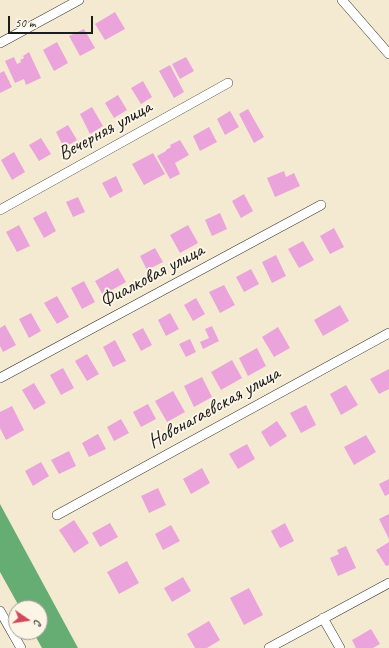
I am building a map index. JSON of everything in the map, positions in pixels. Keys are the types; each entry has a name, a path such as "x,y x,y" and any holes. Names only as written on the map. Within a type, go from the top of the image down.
{"street":[{"path":"0,43 79,0"},
{"path":"342,0 389,54"},
{"name":"Вечерняя улица","path":"0,210 228,83"},
{"name":"Фиалковая улица","path":"0,378 321,204"},
{"name":"Новонагаевская улица","path":"57,515 389,333"},
{"path":"269,648 389,583"},
{"path":"0,611 21,648"},
{"path":"323,618 340,648"}],"green space":[{"path":"0,504 78,648 42,648 38,640 48,640 48,600 16,600 0,572"}],"building":[{"path":"115,12 125,29 105,40 95,24"},
{"path":"84,29 95,48 80,56 69,36"},
{"path":"57,42 68,63 54,71 43,50"},
{"path":"29,52 41,78 26,85 24,79 15,83 5,61 14,57 17,64 24,58 23,56"},
{"path":"186,57 194,71 180,79 172,64"},
{"path":"170,65 184,92 174,98 159,71"},
{"path":"4,71 12,87 0,93 0,73"},
{"path":"143,81 152,97 141,104 131,88"},
{"path":"118,95 127,110 114,118 105,103"},
{"path":"92,107 103,126 90,134 80,114"},
{"path":"248,109 264,137 254,143 239,114"},
{"path":"230,111 239,127 225,135 217,119"},
{"path":"68,125 77,140 64,148 56,132"},
{"path":"209,127 217,142 200,151 193,136"},
{"path":"41,138 51,154 39,161 29,145"},
{"path":"180,140 189,155 175,163 180,174 170,179 157,156 171,147 170,145"},
{"path":"14,152 25,172 12,180 1,160"},
{"path":"153,153 165,174 144,185 132,164"},
{"path":"284,171 286,177 294,173 300,186 275,197 267,178"},
{"path":"116,176 123,191 110,198 102,183"},
{"path":"244,194 253,211 241,218 232,201"},
{"path":"78,197 85,212 73,217 66,202"},
{"path":"46,211 56,231 44,238 33,218"},
{"path":"220,213 227,229 212,236 205,220"},
{"path":"19,225 30,246 17,252 6,232"},
{"path":"188,225 198,243 180,253 170,235"},
{"path":"334,228 344,247 330,254 320,236"},
{"path":"303,241 314,260 299,268 288,249"},
{"path":"155,248 163,262 147,270 140,256"},
{"path":"276,255 286,276 272,283 262,262"},
{"path":"118,268 126,282 103,295 95,281"},
{"path":"251,269 259,284 244,292 236,277"},
{"path":"84,281 95,302 82,309 71,288"},
{"path":"224,285 235,305 220,313 209,292"},
{"path":"57,296 69,317 57,324 44,303"},
{"path":"196,298 205,314 193,321 184,305"},
{"path":"340,305 349,321 323,336 314,320"},
{"path":"31,313 41,331 29,338 19,319"},
{"path":"170,313 179,329 166,336 158,320"},
{"path":"5,325 16,345 3,352 0,346 0,328"},
{"path":"212,326 219,341 203,349 200,342 209,338 205,329"},
{"path":"278,327 290,348 274,357 262,337"},
{"path":"143,328 152,345 141,351 132,334"},
{"path":"190,339 196,352 186,357 179,344"},
{"path":"115,340 126,361 113,367 103,347"},
{"path":"257,348 266,366 248,376 239,358"},
{"path":"87,354 99,374 87,381 75,361"},
{"path":"232,360 242,378 221,390 211,372"},
{"path":"63,368 74,388 61,395 50,375"},
{"path":"389,369 389,389 379,394 370,379"},
{"path":"202,377 212,397 194,407 184,386"},
{"path":"34,383 46,403 34,410 22,390"},
{"path":"346,385 358,405 341,415 330,394"},
{"path":"173,391 185,412 167,422 155,401"},
{"path":"148,404 156,419 141,427 133,412"},
{"path":"306,405 316,425 301,433 290,413"},
{"path":"12,406 24,430 6,440 0,428 0,412"},
{"path":"121,419 129,433 114,441 107,427"},
{"path":"277,421 287,436 270,447 261,432"},
{"path":"98,434 106,449 89,457 82,443"},
{"path":"366,435 376,452 354,465 344,447"},
{"path":"247,444 255,459 238,469 229,454"},
{"path":"69,451 76,466 59,474 51,460"},
{"path":"41,462 49,476 33,486 25,471"},
{"path":"202,468 210,483 191,494 183,479"},
{"path":"389,479 389,494 385,496 379,484"},
{"path":"158,488 166,505 149,513 141,496"},
{"path":"389,514 389,539 379,519"},
{"path":"74,520 89,543 74,553 59,530"},
{"path":"110,523 118,537 100,547 92,533"},
{"path":"285,523 294,541 280,548 271,531"},
{"path":"171,525 180,541 163,550 155,534"},
{"path":"389,542 389,565 386,566 376,550"},
{"path":"346,546 356,568 338,576 330,558 339,554 337,550"},
{"path":"127,561 139,583 119,594 107,572"},
{"path":"183,577 191,591 172,602 164,588"},
{"path":"249,588 263,615 244,625 230,598"},
{"path":"209,621 220,640 207,648 195,648 187,634"},
{"path":"371,629 380,644 373,648 356,648 352,640"}]}
